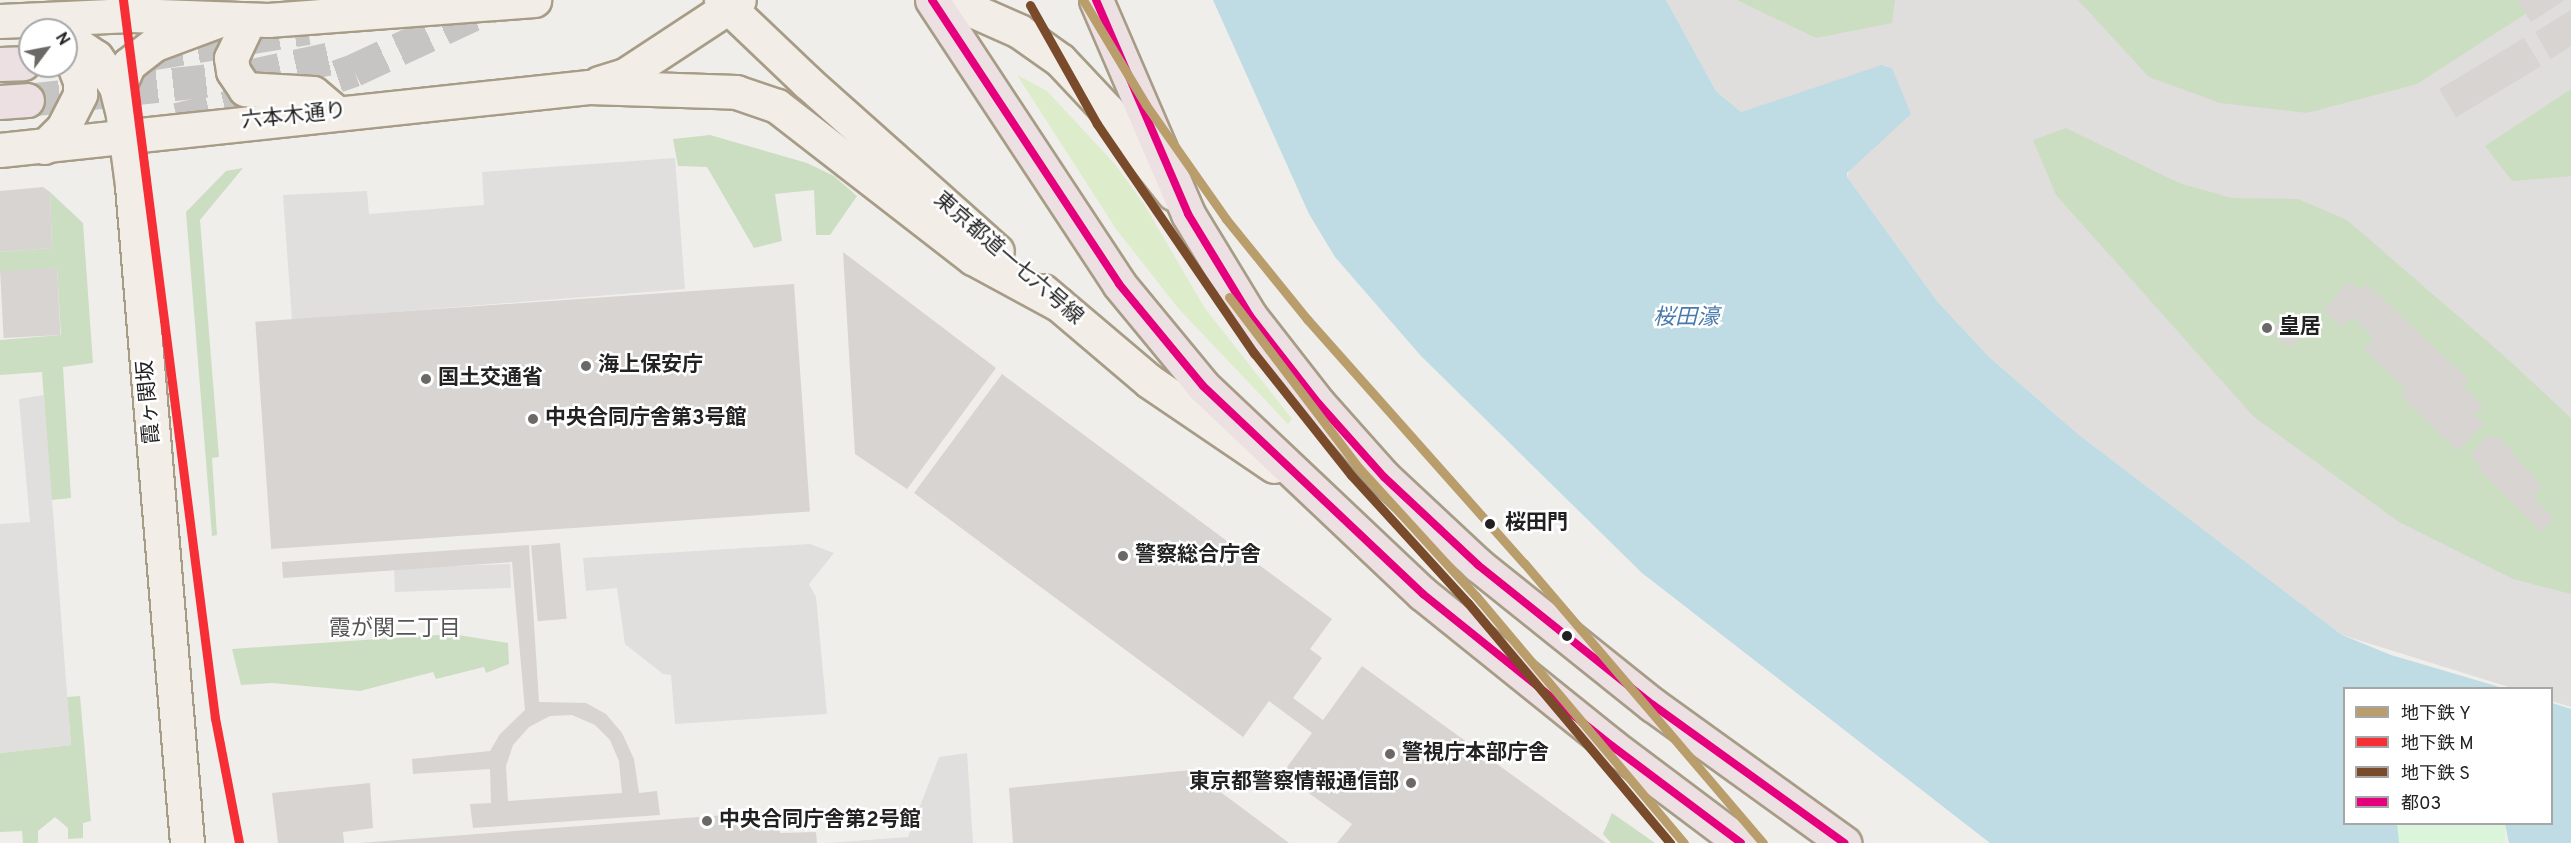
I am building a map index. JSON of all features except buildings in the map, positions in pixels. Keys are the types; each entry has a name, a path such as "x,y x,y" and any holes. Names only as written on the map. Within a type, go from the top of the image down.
{"highway":[{"path":"932,0 1119,284 1203,386 1423,594 1612,746 1741,843"},
{"path":"1096,0 1188,214 1250,316 1318,403 1384,477 1478,565 1653,705 1844,843"}],"main road":[{"path":"246,20 369,0"},
{"path":"78,19 131,15 246,20 534,0"},
{"path":"949,0 1019,31 1060,60 1108,111 1188,214"},
{"path":"589,87 625,75 668,47 723,2"},
{"name":"東京都道一七六号線","path":"723,2 807,82 1058,304 1149,381 1314,493"},
{"path":"246,20 231,58 233,71 245,88 313,93 336,112"},
{"name":"霞ヶ関坂","path":"187,843 127,136 119,86 129,64 155,44 246,20"},
{"path":"78,45 96,57 117,87 127,136"},
{"path":"44,147 63,128 80,94 81,81 78,74"},
{"path":"589,87 736,92 758,97 801,122 973,258 1058,304"},
{"name":"六本木通り","path":"0,150 44,147 336,112 589,87"}],"shaded area":[{"name":"皇居","path":"1666,0 2571,0 2571,707 2553,701 2553,687 2509,687 2342,635 2079,435 1988,356 1937,301 1847,177 1887,65 1741,112 1716,91"},
{"path":"675,158 685,289 292,320 283,195 367,191 369,214 484,205 482,172"},
{"path":"44,395 71,745 0,753 0,524 30,522 19,399"},
{"path":"810,544 834,553 809,584 816,597 827,714 675,724 671,675 663,674 625,644 617,588 586,591 583,558"},
{"path":"510,564 511,588 395,592 394,568"},
{"path":"967,753 973,843 827,843 908,837 939,757"}],"green space":[{"path":"1737,0 1895,0 1892,23 1816,38"},
{"path":"2078,0 2547,0 2417,84 2307,113 2220,103 2149,77"},
{"path":"1017,75 1047,91 1114,163 1144,204 1204,307 1292,419 1288,424 1178,308 1116,229"},
{"path":"2571,89 2571,176 2512,181 2485,146"},
{"path":"2066,128 2179,183 2232,198 2298,199 2347,220 2511,362 2571,418 2571,594 2513,579 2399,522 2254,417 2056,195 2033,140"},
{"path":"710,135 807,163 834,176 857,196 830,235 816,235 814,190 775,194 782,241 754,248 707,167 678,166 673,139"},
{"path":"243,168 200,220 219,457 212,458 217,535 212,536 186,212 226,171"},
{"path":"50,192 83,223 93,363 63,367 71,498 51,500 42,372 0,375 0,340 61,335 57,268 0,273 0,252 52,248"},
{"path":"452,634 508,643 509,664 486,673 484,667 436,679 433,672 360,691 272,683 241,685 232,649"},
{"path":"80,696 91,821 83,823 83,838 68,839 68,828 55,817 38,831 38,843 23,843 22,831 0,832 0,753 71,745 67,697"},
{"path":"1612,813 1655,843 1611,843 1603,834"},
{"path":"2397,825 2505,825 2505,843 2397,843"}],"water":[{"name":"桜田濠","path":"1213,0 1666,0 1716,91 1741,112 1882,65 1892,68 1911,114 1847,173 1847,177 1937,301 1988,356 2079,435 2342,635 2391,655 2500,687 2343,687 2343,825 2397,825 2399,843 1990,843 1642,573 1421,356 1335,257 1309,214"},
{"path":"2553,703 2571,709 2571,843 2509,843 2505,825 2553,825"}],"tunnel":[{"path":"177,119 291,92 354,70 500,2"},
{"path":"149,54 308,28"},
{"path":"27,100 248,76 332,58"}],"metro line":[{"name":"M","path":"123,0 215,718 239,843"},
{"name":"Y","path":"1083,0 1146,105 1226,219 1307,319 1524,563 1763,843"},
{"name":"S","path":"1030,5 1097,124 1254,353 1351,475 1468,603 1670,843"},
{"name":"Y","path":"1229,297 1359,468 1476,596 1684,843"}],"transit line":[{"name":"都03","path":"932,0 1119,284 1203,386 1423,594 1612,746 1741,843"},
{"name":"都03","path":"1096,0 1188,214 1250,316 1318,403 1384,477 1478,565 1653,705 1844,843"}],"place":[{"name":"皇居","path":"2267,328"},
{"name":"海上保安庁","path":"586,366"},
{"name":"国土交通省","path":"426,379"},
{"name":"中央合同庁舎第3号館","path":"533,419"},
{"name":"桜田門","path":"1490,524"},
{"name":"警察総合庁舎","path":"1123,556"},
{"name":"警視庁本部庁舎","path":"1390,754"},
{"name":"東京都警察情報通信部","path":"1411,783"},
{"name":"中央合同庁舎第2号館","path":"707,821"}],"district":[{"name":"霞が関二丁目","path":"395,630"}]}
